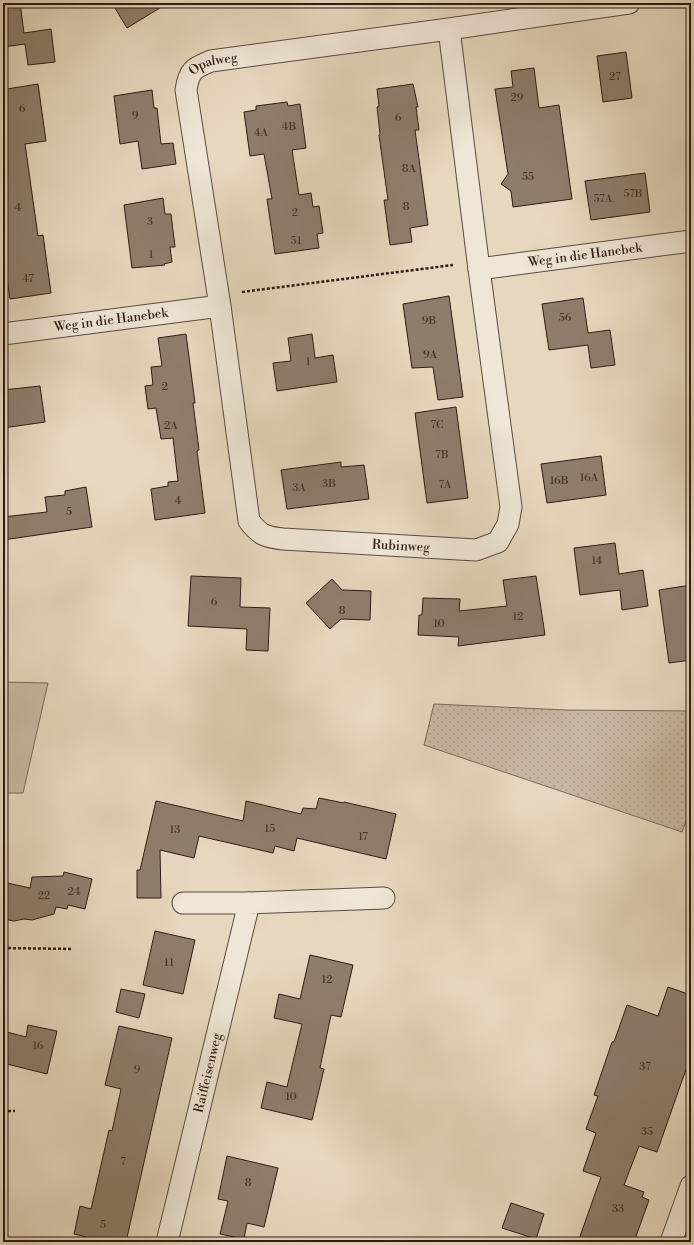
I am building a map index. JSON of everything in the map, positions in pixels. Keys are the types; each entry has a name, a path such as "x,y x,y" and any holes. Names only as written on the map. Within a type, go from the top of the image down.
{"street":[{"name":"Opalweg","path":"220,306 186,90 188,76 198,66 211,60 449,29 629,3"},
{"path":"449,29 479,269"},
{"name":"Weg in die Hanebek","path":"479,269 691,241"},
{"name":"Rubinweg","path":"220,306 249,521 257,531 267,537 283,540 476,550 498,542 508,524 511,507 479,269"},
{"name":"Weg in die Hanebek","path":"3,334 220,306"},
{"path":"183,903 249,903 384,898"},
{"name":"Raiffeisenweg","path":"167,1242 249,903"},
{"path":"671,1242 691,1186"}],"path":[{"path":"220,306 241,292 459,264 479,269"},
{"path":"3,948 72,949"},
{"path":"3,1111 15,1111"}],"shaded area":[{"path":"3,682 48,683 23,793 3,793"},
{"path":"434,704 566,710 691,711 691,807 682,832 424,745"}],"building":[{"path":"3,3 20,3 24,33 51,29 55,62 28,65 25,44 3,47"},
{"path":"112,3 168,3 127,28"},
{"path":"626,52 632,98 603,102 597,56"},
{"path":"534,68 539,108 559,105 572,199 513,207 511,191 501,184 508,174 495,89 513,87 511,71"},
{"path":"38,84 46,141 25,144 38,236 43,235 51,293 10,299 3,252 3,93 7,93 7,89"},
{"path":"413,84 418,107 416,107 419,130 415,130 428,225 410,228 412,242 390,245 384,200 388,200 379,135 377,107 379,106 377,89"},
{"path":"152,90 154,108 157,108 161,144 173,143 176,164 142,169 138,141 120,144 114,96"},
{"path":"287,102 288,106 300,104 306,148 292,150 299,195 311,193 313,207 319,206 323,233 317,234 319,248 275,254 267,199 272,199 264,154 250,156 244,112 256,110 256,106"},
{"path":"645,173 650,212 591,220 585,181"},
{"path":"163,198 165,214 171,214 175,247 170,247 172,262 164,264 165,265 132,268 124,205"},
{"path":"449,296 463,397 438,400 433,367 412,368 403,304"},
{"path":"583,298 588,333 610,330 615,365 591,368 588,345 549,350 542,304"},
{"path":"186,334 195,403 193,403 199,450 197,451 205,513 155,520 151,489 168,486 168,482 178,481 173,438 161,439 156,408 148,409 145,386 153,385 151,367 162,366 158,338"},
{"path":"312,334 315,358 333,355 337,382 277,391 273,363 291,361 288,338"},
{"path":"40,386 45,422 3,428 3,390"},
{"path":"456,407 468,498 427,503 415,413"},
{"path":"601,456 606,495 547,503 541,464"},
{"path":"341,462 341,467 364,465 369,499 287,509 281,470"},
{"path":"86,487 92,527 3,540 3,517 47,512 45,497 65,495 65,491"},
{"path":"615,543 619,574 643,570 648,606 622,610 620,590 580,595 574,548"},
{"path":"191,576 241,578 240,607 270,608 268,651 246,650 247,629 188,626"},
{"path":"536,576 545,635 458,646 459,637 418,635 419,615 422,615 423,598 460,599 459,611 507,606 503,580"},
{"path":"332,579 342,590 371,591 370,620 341,619 330,629 306,603"},
{"path":"691,585 691,660 669,663 659,590"},
{"path":"319,798 396,814 386,859 297,838 294,851 275,846 273,853 199,836 194,858 160,850 161,898 137,898 137,870 140,870 156,801 243,821 246,801 301,814 303,808 316,809"},
{"path":"64,872 92,879 85,909 68,905 67,909 56,907 54,914 32,920 24,919 14,921 3,919 3,882 30,888 32,877 63,876"},
{"path":"155,931 195,940 183,994 143,985"},
{"path":"310,955 353,965 341,1017 331,1015 320,1068 324,1069 312,1120 261,1108 267,1082 287,1087 302,1024 274,1018 279,994 300,999"},
{"path":"668,987 691,995 691,1055 657,1152 639,1146 624,1185 644,1192 642,1197 649,1200 634,1242 578,1242 601,1177 583,1171 596,1133 586,1129 598,1096 594,1095 612,1042 614,1042 627,1005 658,1016"},
{"path":"121,989 145,994 139,1018 116,1012"},
{"path":"28,1025 57,1031 47,1074 3,1063 3,1031 26,1037"},
{"path":"119,1026 172,1038 126,1242 90,1242 91,1238 74,1234 80,1206 91,1209 109,1130 112,1131 121,1089 105,1085"},
{"path":"227,1156 278,1168 264,1227 247,1223 244,1239 220,1234 228,1201 218,1199"},
{"path":"511,1203 544,1214 536,1239 502,1228"}]}
